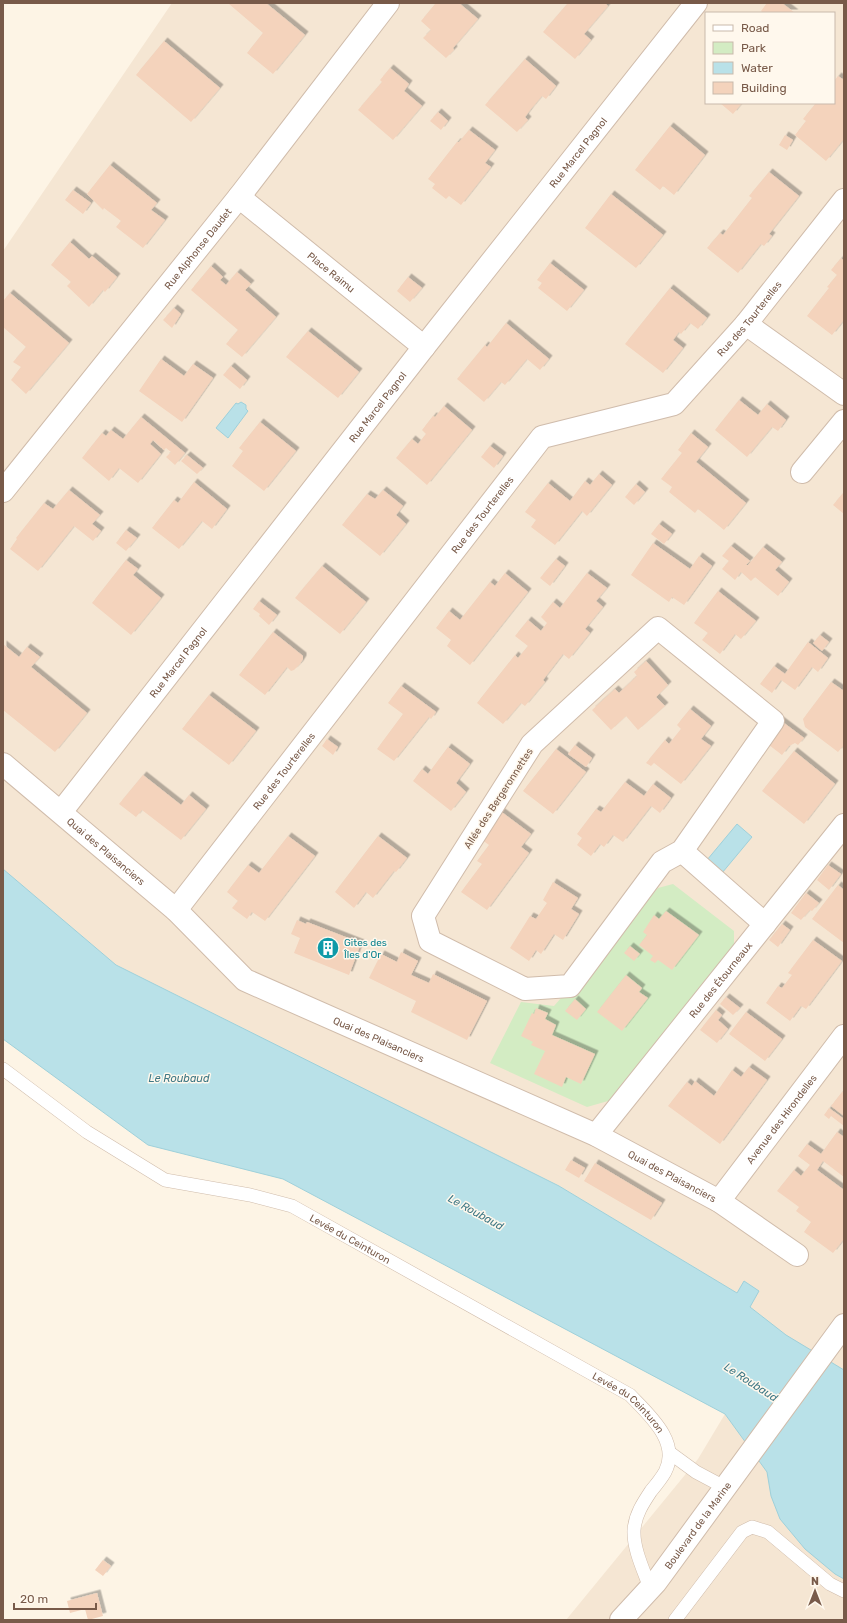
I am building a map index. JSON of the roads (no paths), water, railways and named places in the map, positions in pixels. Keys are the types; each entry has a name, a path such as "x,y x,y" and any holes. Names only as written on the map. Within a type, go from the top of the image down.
{"street":[{"name":"Rue Alphonse Daudet","path":"3,492 239,197 388,3"},
{"name":"Rue Marcel Pagnol","path":"61,812 424,347 696,3"},
{"name":"Place Raimu","path":"239,197 424,347"},
{"name":"Rue des Tourterelles","path":"176,910 542,437 674,404 746,324 844,200"},
{"path":"746,324 844,394"},
{"path":"802,472 844,420"},
{"name":"Allée des Bergeronnettes","path":"658,628 773,721 682,851 662,862 570,986 525,989 430,941 423,916 532,744 658,628"},
{"name":"Quai des Plaisanciers","path":"3,764 176,910 245,980 596,1134 719,1201 797,1255"},
{"name":"Rue des Étourneaux","path":"596,1134 844,825"},
{"path":"682,851 765,924"},
{"name":"Avenue des Hirondelles","path":"719,1201 844,1036"},
{"name":"Boulevard de la Marine","path":"621,1620 653,1585 726,1488 842,1328"},
{"name":"Boulevard de la Marine","path":"639,1620 653,1585"}],"lane":[{"name":"Levée du Ceinturon","path":"3,1069 87,1132 165,1180 250,1195 292,1206 630,1395 655,1420 668,1441 670,1453"},
{"path":"653,1585 637,1550 634,1531 637,1515 645,1499 666,1471 670,1453 696,1472 726,1488"},
{"path":"675,1620 742,1532 752,1527 768,1532 830,1584 844,1591"}],"water":[{"path":"241,402 246,405 246,409 248,411 228,438 216,428 236,403 238,404"},
{"path":"737,824 752,837 722,873 707,860"},
{"name":"Le Roubaud","path":"3,869 116,965 559,1186 737,1293 744,1281 759,1291 750,1307 786,1335 844,1370 844,1579 835,1574 805,1549 780,1519 771,1496 767,1472 725,1414 283,1179 148,1145 3,1039"}],"place":[{"name":"Gites des Îles d'Or","path":"328,948"}]}
